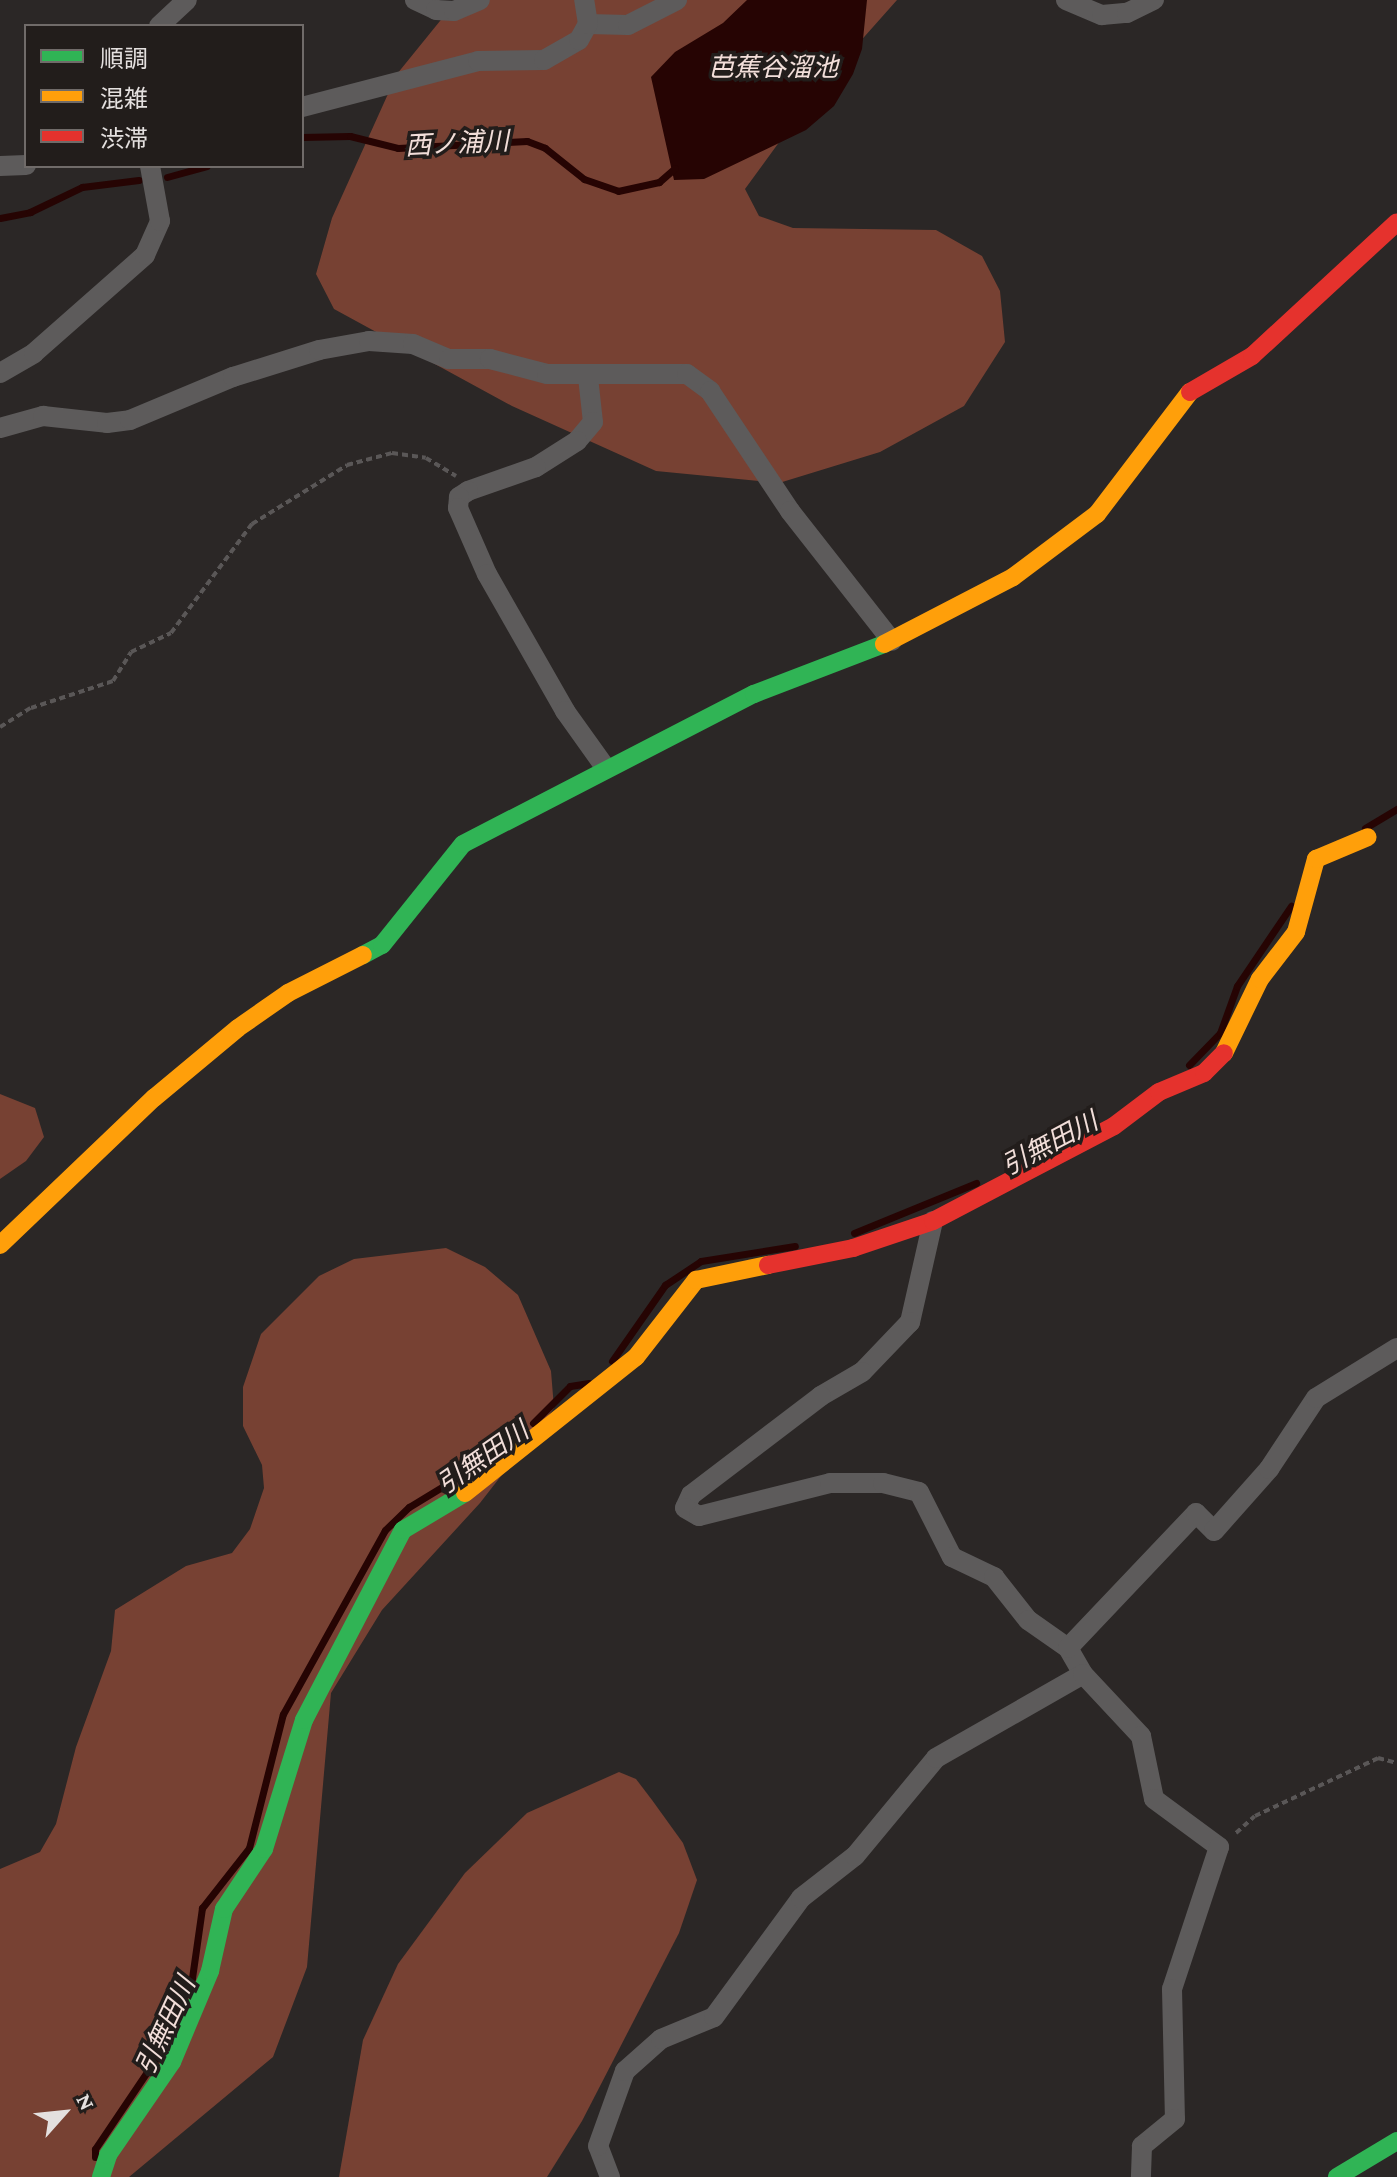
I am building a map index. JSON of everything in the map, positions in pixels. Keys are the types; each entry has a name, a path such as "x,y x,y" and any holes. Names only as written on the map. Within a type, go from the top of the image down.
{"street":[{"path":"161,24 187,0"},
{"path":"415,0 454,11 480,0"},
{"path":"304,106 478,61 544,60 579,40 588,24 584,0"},
{"path":"588,24 628,25 677,0"},
{"path":"1066,0 1102,15 1127,13 1154,0"},
{"path":"0,166 24,165"},
{"path":"0,373 34,353 145,255 160,221 150,168"},
{"path":"0,1245 154,1098 238,1028 288,993 382,945 463,844 605,767 754,694 892,641 1013,577 1097,514 1191,390 1252,356 1397,222"},
{"path":"0,428 43,416 107,423 130,420 233,377 319,350 369,341 413,344 449,359 490,359 547,374 588,377 668,370 699,381 790,511 892,641"},
{"path":"588,377 593,422 577,441 536,467 468,491 459,497 458,508 487,574 565,711 605,767"},
{"path":"101,2177 108,2155 172,2062 210,1971 224,1909 264,1849 304,1720 403,1530 476,1486 636,1357 696,1280 853,1248 933,1221 1114,1126 1159,1092 1204,1073 1223,1055 1260,979 1296,932 1316,859 1368,837"},
{"path":"933,1221 910,1322 862,1372 821,1396 691,1495 685,1508 699,1516 830,1483 883,1483 919,1492 952,1557 994,1577 1028,1620 1068,1648 1083,1674 1141,1736 1154,1799 1219,1847 1172,1989 1175,2119 1142,2146 1141,2177"},
{"path":"1068,1648 1196,1513 1214,1531 1269,1469 1316,1398 1397,1348"},
{"path":"610,2177 598,2146 625,2071 661,2039 714,2017 801,1898 855,1856 936,1758 1083,1674"},
{"path":"1337,2177 1397,2141"}],"path":[{"path":"0,727 31,708 113,681 131,652 171,633 252,524 347,465 392,453 426,458 462,480 468,491"},
{"path":"1219,1847 1255,1816 1378,1758 1397,1763"}],"shaded area":[{"path":"457,0 897,0 817,90 745,189 759,216 793,228 936,230 982,256 1000,291 1005,342 964,406 880,452 779,483 656,471 512,406 334,309 316,274 332,218 397,74"},
{"path":"0,1094 35,1108 44,1137 26,1161 0,1179"},
{"path":"446,1248 485,1267 518,1295 551,1371 554,1408 480,1503 382,1610 331,1693 307,1967 273,2057 129,2177 0,2177 0,1869 40,1852 56,1824 76,1747 111,1651 115,1610 186,1566 232,1553 250,1529 264,1488 262,1465 243,1426 243,1387 261,1334 319,1276 354,1259"},
{"path":"619,1772 636,1779 652,1800 683,1843 697,1880 679,1933 582,2121 547,2177 339,2177 363,2040 398,1964 465,1873 527,1813"}],"water":[{"name":"芭蕉谷溜池","path":"747,0 867,0 862,49 853,74 834,106 806,130 704,179 674,180 651,77 675,52 723,23"}],"waterway":[{"name":"西ノ浦川","path":"304,137 350,136 398,148 527,141 545,148 584,179 618,191 659,182 675,168"},
{"name":"西ノ浦川","path":"167,177 200,168"},
{"name":"西ノ浦川","path":"0,218 30,212 82,187 139,180"},
{"name":"引無田川","path":"1365,828 1397,809"},
{"name":"引無田川","path":"1189,1065 1220,1033 1237,986 1291,906"},
{"name":"引無田川","path":"854,1233 976,1183"},
{"name":"引無田川","path":"612,1361 665,1285 701,1261 795,1246"},
{"name":"引無田川","path":"533,1423 570,1386 589,1383"},
{"name":"引無田川","path":"95,2157 95,2149 155,2060 192,1978 202,1908 249,1848 283,1714 385,1530 409,1507 493,1456"}],"traffic: fast":[{"path":"363,955 382,945 463,844 754,694 884,644"},
{"path":"101,2177 108,2155 172,2062 210,1971 224,1909 264,1849 304,1720 403,1530 465,1493"},
{"path":"1337,2177 1397,2141"}],"traffic: slow":[{"path":"884,644 1013,577 1097,514 1190,392"},
{"path":"1224,1053 1260,979 1296,932 1316,859 1368,837"},
{"path":"0,1245 154,1098 238,1028 288,993 363,955"},
{"path":"465,1493 636,1357 696,1280 768,1265"}],"traffic: jam":[{"path":"1190,392 1252,356 1397,222"},
{"path":"768,1265 853,1248 933,1221 1114,1126 1159,1092 1204,1073 1224,1053"}]}
